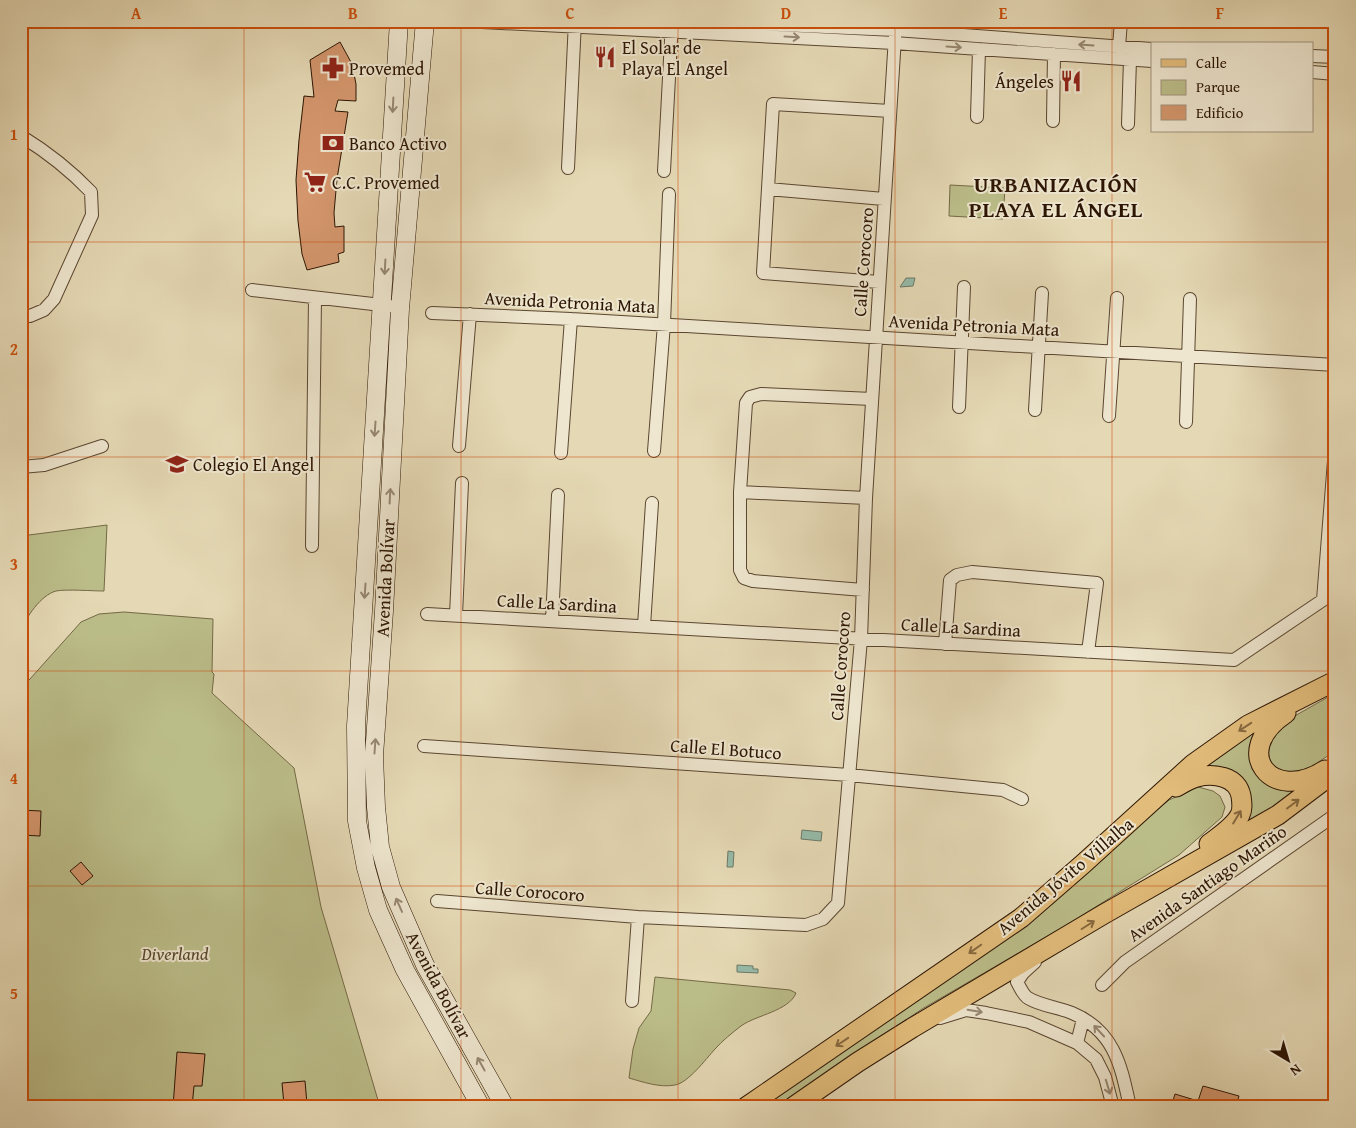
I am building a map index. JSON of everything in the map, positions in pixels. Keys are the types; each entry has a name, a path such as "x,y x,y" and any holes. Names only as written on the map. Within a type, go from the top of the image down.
{"main road":[{"path":"1335,681 1282,716 1261,738 1258,751 1264,770 1271,776 1289,782 1308,778 1335,764"},
{"name":"Avenida Jóvito Villalba","path":"746,1107 1021,918 1193,764 1248,725 1335,681"},
{"path":"794,1107 858,1062 912,1028 1278,815 1335,772"},
{"path":"1160,794 1196,777 1219,776 1228,778 1240,792 1242,809 1240,817 1234,824 1160,882"}],"street":[{"name":"Avenida Bolívar","path":"399,21 384,611 374,756 376,807 380,847 391,887 425,965 505,1107"},
{"name":"Avenida Bolívar","path":"425,21 391,306 356,726 357,821 366,868 378,910 404,970 481,1107"},
{"path":"463,21 895,31 979,49 1151,61"},
{"path":"690,21 895,31 1151,49"},
{"path":"1119,47 1121,21"},
{"path":"568,168 575,24"},
{"path":"664,171 672,26"},
{"name":"Calle Corocoro","path":"437,901 638,917 806,925 823,919 838,903 861,639 866,498 875,337 895,31"},
{"path":"978,117 979,49"},
{"path":"1053,121 1054,54"},
{"path":"1314,56 1335,57"},
{"path":"1128,124 1130,60"},
{"path":"1314,72 1335,74"},
{"path":"879,282 763,273 773,104 890,111"},
{"path":"21,136 60,162 91,192 92,215 54,299 44,310 26,315"},
{"path":"768,189 884,199"},
{"path":"654,451 664,324 670,194"},
{"path":"959,407 964,287"},
{"path":"252,290 391,306"},
{"path":"1035,410 1042,293"},
{"path":"312,546 315,298"},
{"path":"1109,416 1117,298"},
{"path":"1186,422 1190,299"},
{"name":"Avenida Petronia Mata","path":"432,313 664,324 1335,365"},
{"path":"459,446 470,314"},
{"path":"561,453 571,319"},
{"path":"863,590 753,581 744,578 740,570 740,492 746,404 750,397 761,394 872,399"},
{"path":"21,467 44,465 102,446"},
{"name":"Calle La Sardina","path":"427,614 1234,660 1324,600 1335,448"},
{"path":"456,615 462,483"},
{"path":"740,492 866,498"},
{"path":"552,620 558,494"},
{"path":"644,626 652,503"},
{"path":"945,644 950,580 958,575 972,572 1097,583 1088,652"},
{"name":"Calle El Botuco","path":"424,746 849,775 1003,790 1022,799"},
{"name":"Avenida Santiago Mariño","path":"1102,985 1125,962 1335,815"},
{"path":"632,1001 638,917"},
{"path":"1063,940 1022,973 1017,982 1027,998 1072,1012 1097,1027 1111,1046 1120,1065 1130,1107"},
{"path":"912,1028 966,1010 1029,1022 1077,1043 1096,1059 1105,1077 1113,1107"},
{"path":"1077,1043 1083,1019"}],"green space":[{"path":"950,185 1005,188 1003,219 949,216"},
{"path":"107,525 104,591 66,590 50,593 35,607 26,619 21,631 21,536"},
{"name":"Diverland","path":"124,612 213,619 212,672 214,674 212,693 294,768 321,907 380,1107 21,1107 21,689 81,622 99,614"},
{"path":"1335,693 1335,751 1308,769 1285,773 1272,766 1268,758 1271,736 1286,721"},
{"path":"1263,726 1259,776 1270,786 1280,790 1305,786 1231,836 1248,814 1232,772 1217,766 1195,770"},
{"path":"1198,787 1213,791 1220,796 1225,807 1222,817 1179,855 1060,929 922,1009 777,1107 761,1107 1124,837 1169,800"},
{"path":"655,977 790,990 796,993 787,1004 747,1022 738,1029 721,1043 685,1080 675,1085 658,1085 629,1078 633,1049 639,1028 651,1011"}],"shaded area":[{"path":"906,278 915,278 913,286 900,287"},
{"path":"802,830 822,832 821,841 801,839"},
{"path":"728,851 734,852 733,867 727,867"},
{"path":"737,965 753,966 753,969 758,969 758,973 737,972"}],"building":[{"path":"340,42 352,64 356,84 356,101 338,100 335,111 348,112 337,179 334,213 335,227 344,226 344,252 338,254 339,262 307,270 302,254 296,180 304,96 314,97 310,60"},
{"path":"21,810 41,811 40,836 21,835"},
{"path":"81,862 93,876 82,885 70,871"},
{"path":"177,1052 205,1054 202,1086 194,1086 192,1107 173,1107"},
{"path":"305,1081 307,1104 284,1105 282,1083"},
{"path":"1203,1086 1239,1096 1236,1107 1171,1107 1175,1094 1198,1101"}],"place":[{"name":"El Solar de Playa El Angel","path":"605,57"},
{"name":"Provemed","path":"333,68"},
{"name":"Ángeles","path":"1071,81"},
{"name":"Banco Activo","path":"333,143"},
{"name":"C.C. Provemed","path":"315,182"},
{"name":"Colegio El Angel","path":"177,464"}],"district":[{"name":"URBANIZACIÓN PLAYA EL ÁNGEL","path":"1056,196"}]}
